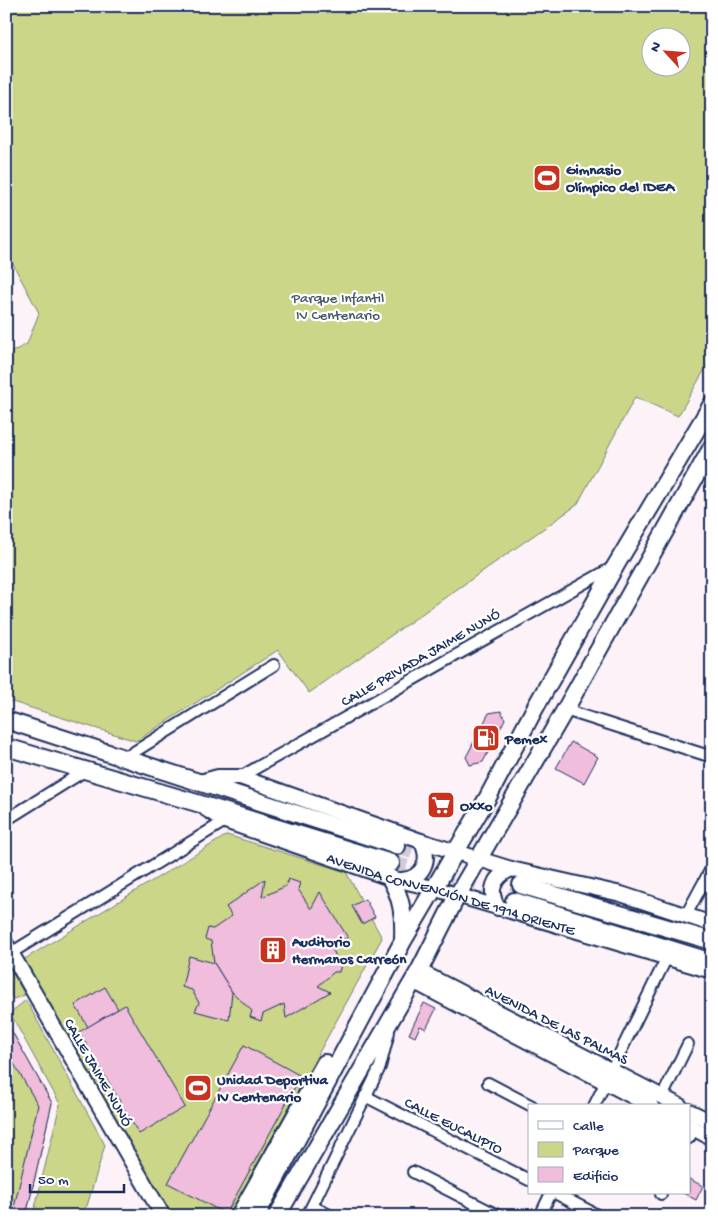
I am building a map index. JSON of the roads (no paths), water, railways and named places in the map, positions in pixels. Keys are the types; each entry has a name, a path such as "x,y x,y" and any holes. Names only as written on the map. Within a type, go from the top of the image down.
{"main road":[{"path":"256,1216 403,941 456,852 616,565 712,404"},
{"path":"277,1216 416,976 478,858 566,710 712,446"},
{"name":"AVENIDA CONVENCIÓN DE 1914 ORIENTE","path":"6,720 398,846"},
{"name":"AVENIDA CONVENCIÓN DE 1914 ORIENTE","path":"6,747 197,803 457,896 712,971"},
{"path":"200,782 218,777 240,777 421,842 511,869 621,894 712,924"},
{"name":"AVENIDA CONVENCIÓN DE 1914 ORIENTE","path":"197,803 225,821 394,874"},
{"path":"394,874 410,879 418,875 424,868 427,859 426,850 421,842"},
{"path":"498,908 493,900 492,890 495,880 502,873 511,869"},
{"path":"394,874 403,910 403,941"},
{"name":"AVENIDA CONVENCIÓN DE 1914 ORIENTE","path":"521,886 712,941"},
{"name":"AVENIDA CONVENCIÓN DE 1914 ORIENTE","path":"514,901 712,962"},
{"name":"CALLE JAIME NUNÓ","path":"9,948 163,1216"},
{"name":"AVENIDA DE LAS PALMAS","path":"416,976 609,1076 676,1104"},
{"path":"239,1216 349,1021 360,1007 372,997"},
{"name":"AVENIDA DE LAS PALMAS","path":"609,1076 648,1104"},
{"path":"690,1111 712,1122"},
{"path":"691,1131 712,1138"}],"street":[{"name":"CALLE PRIVADA JAIME NUNÓ","path":"240,777 616,565"},
{"path":"126,757 274,665"},
{"path":"566,710 712,757"},
{"path":"6,820 86,770"},
{"path":"9,948 225,821"},
{"path":"686,915 712,867"},
{"path":"595,1104 667,957"},
{"path":"307,1216 380,1066 392,1017"},
{"path":"662,1097 688,1044"},
{"path":"488,1084 528,1104"},
{"name":"CALLE EUCALIPTO","path":"365,1096 528,1179"},
{"path":"414,1172 499,1216"},
{"path":"540,1216 551,1194"},
{"path":"557,1194 599,1216"},
{"path":"312,1206 331,1216"}],"tunnel":[{"path":"397,846 521,885"},
{"path":"391,863 514,901"}],"place":[{"name":"Gimnasio Olímpico del IDEA","path":"547,178"},
{"name":"Pemex","path":"486,738"},
{"name":"Oxxo","path":"441,805"},
{"name":"Auditorio Hermanos Carreón","path":"273,950"},
{"name":"Unidad Deportiva IV Centenario","path":"198,1088"}],"park label":[{"name":"Parque Infantil IV Centenario","path":"338,306"}]}
